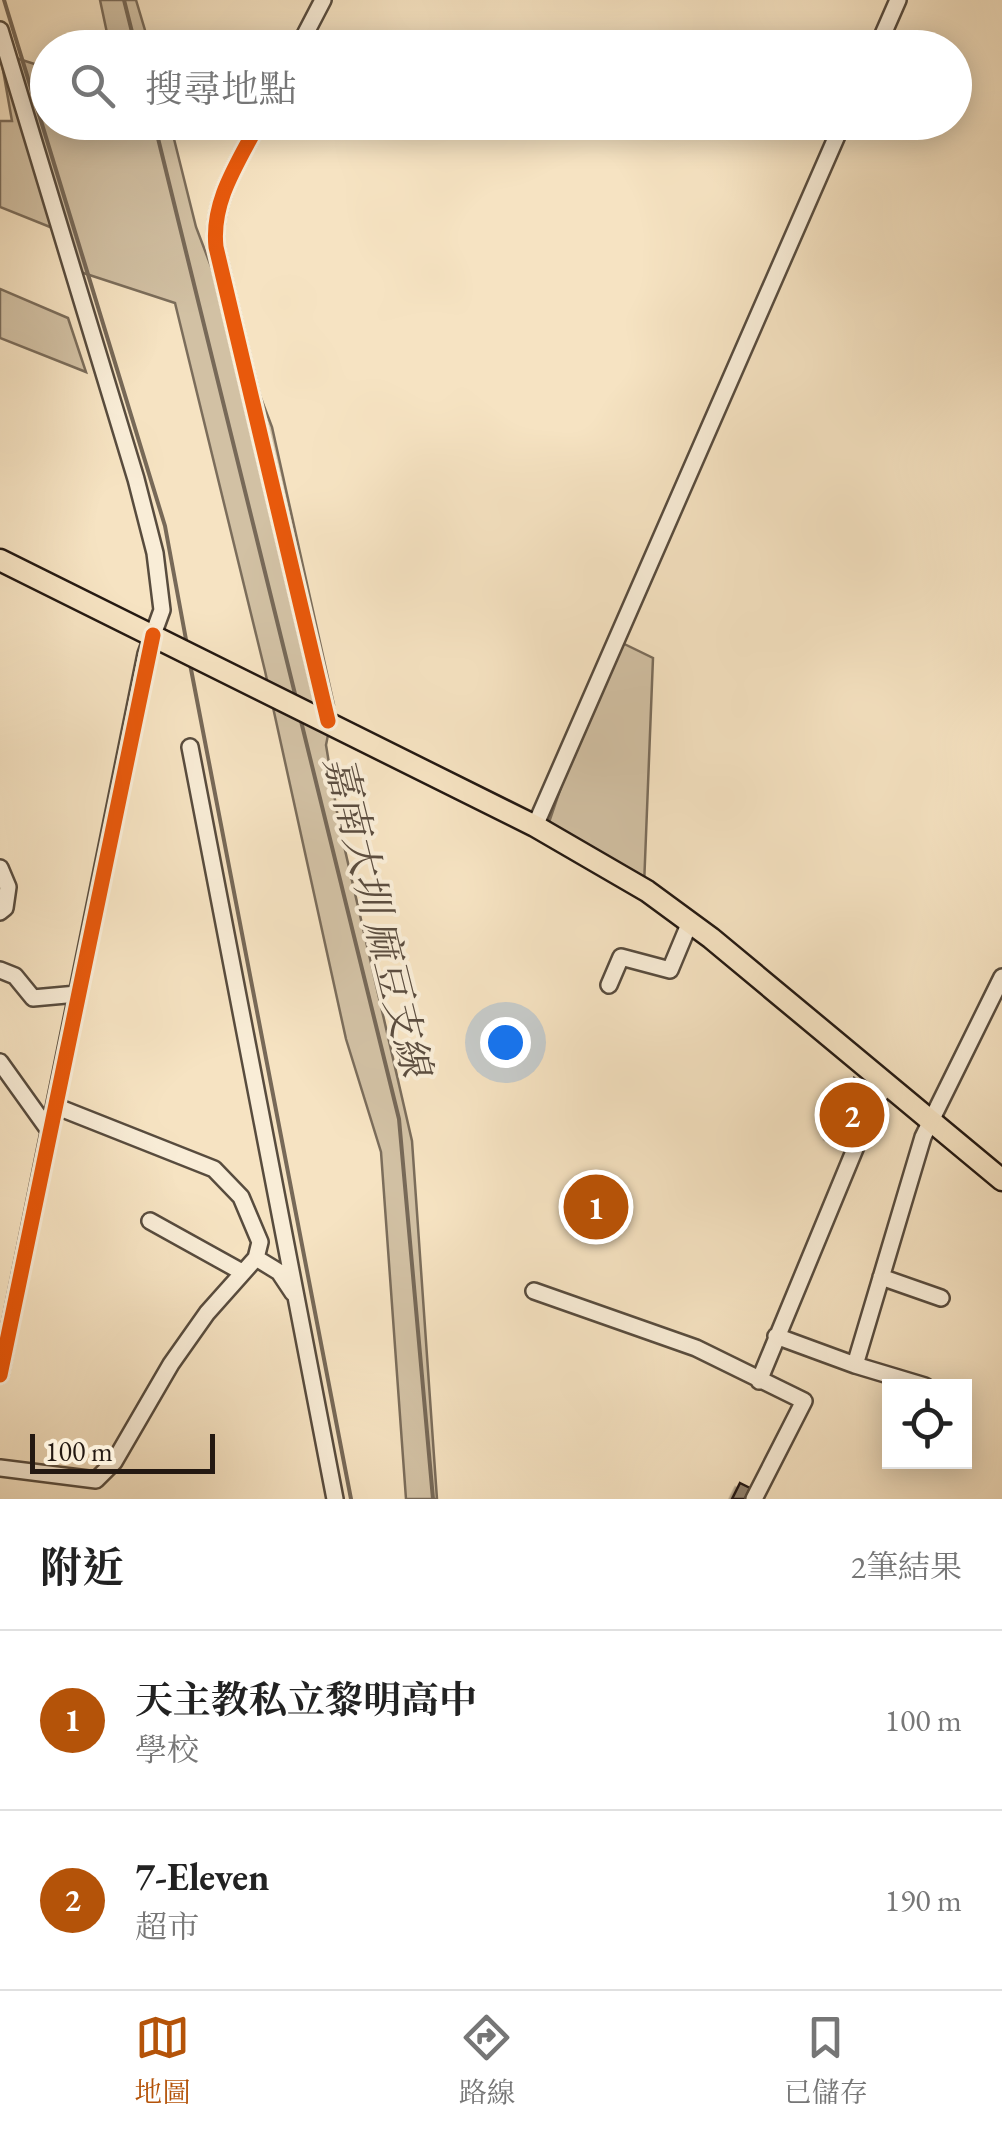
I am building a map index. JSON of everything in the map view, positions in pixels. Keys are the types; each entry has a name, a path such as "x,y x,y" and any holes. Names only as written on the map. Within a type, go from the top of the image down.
{"main road":[{"path":"0,560 534,826 646,890 1002,1180"}],"street":[{"path":"307,30 323,0"},
{"path":"885,30 898,0"},
{"path":"0,30 30,131"},
{"path":"0,1376 152,636 162,610 156,554 33,140"},
{"path":"250,140 219,202 214,224 216,248 321,718"},
{"path":"534,826 835,140"},
{"path":"190,746 335,1499"},
{"path":"0,868 8,888 5,908 0,912"},
{"path":"610,985 621,957 670,970 690,922"},
{"path":"0,970 15,976 32,998 77,994"},
{"path":"854,1365 908,1178 1002,976"},
{"path":"0,1062 50,1132"},
{"path":"759,1381 874,1103 887,1086"},
{"path":"0,1468 96,1480 114,1462 170,1364 256,1258 260,1242 241,1198 214,1169 55,1106"},
{"path":"150,1222 242,1272"},
{"path":"256,1258 279,1272 298,1300"},
{"path":"881,1277 941,1298"},
{"path":"534,1291 696,1348 804,1401 754,1499"},
{"path":"776,1336 901,1379"}],"shaded area":[{"path":"100,0 136,0 145,30 106,30"},
{"path":"0,53 30,63 30,140 174,140 196,227 272,427 334,705 326,745 339,824 412,1141 437,1499 406,1499 381,1152 346,1039 265,671 175,303 65,267 60,231 0,207 0,121 12,121"},
{"path":"0,289 68,318 86,372 0,338"},
{"path":"612,638 653,658 644,886 546,831"}],"building":[{"path":"854,1078 875,1096 854,1145 829,1135"},
{"path":"740,1483 750,1488 745,1499 732,1499"}],"waterway":[{"path":"4,0 30,85"},
{"name":"嘉南大圳 麻豆支線","path":"124,0 132,30"},
{"path":"47,140 165,526 187,645"},
{"name":"嘉南大圳 麻豆支線","path":"158,140 296,698"},
{"path":"190,664 351,1499"},
{"name":"嘉南大圳 麻豆支線","path":"300,717 399,1119 433,1499"}],"cycle path":[{"path":"249,140 222,198 216,247 328,721"},
{"path":"0,1375 153,635"}],"place":[{"name":"7-Eleven","path":"852,1115"},
{"name":"天主教私立黎明高中","path":"596,1207"}]}
